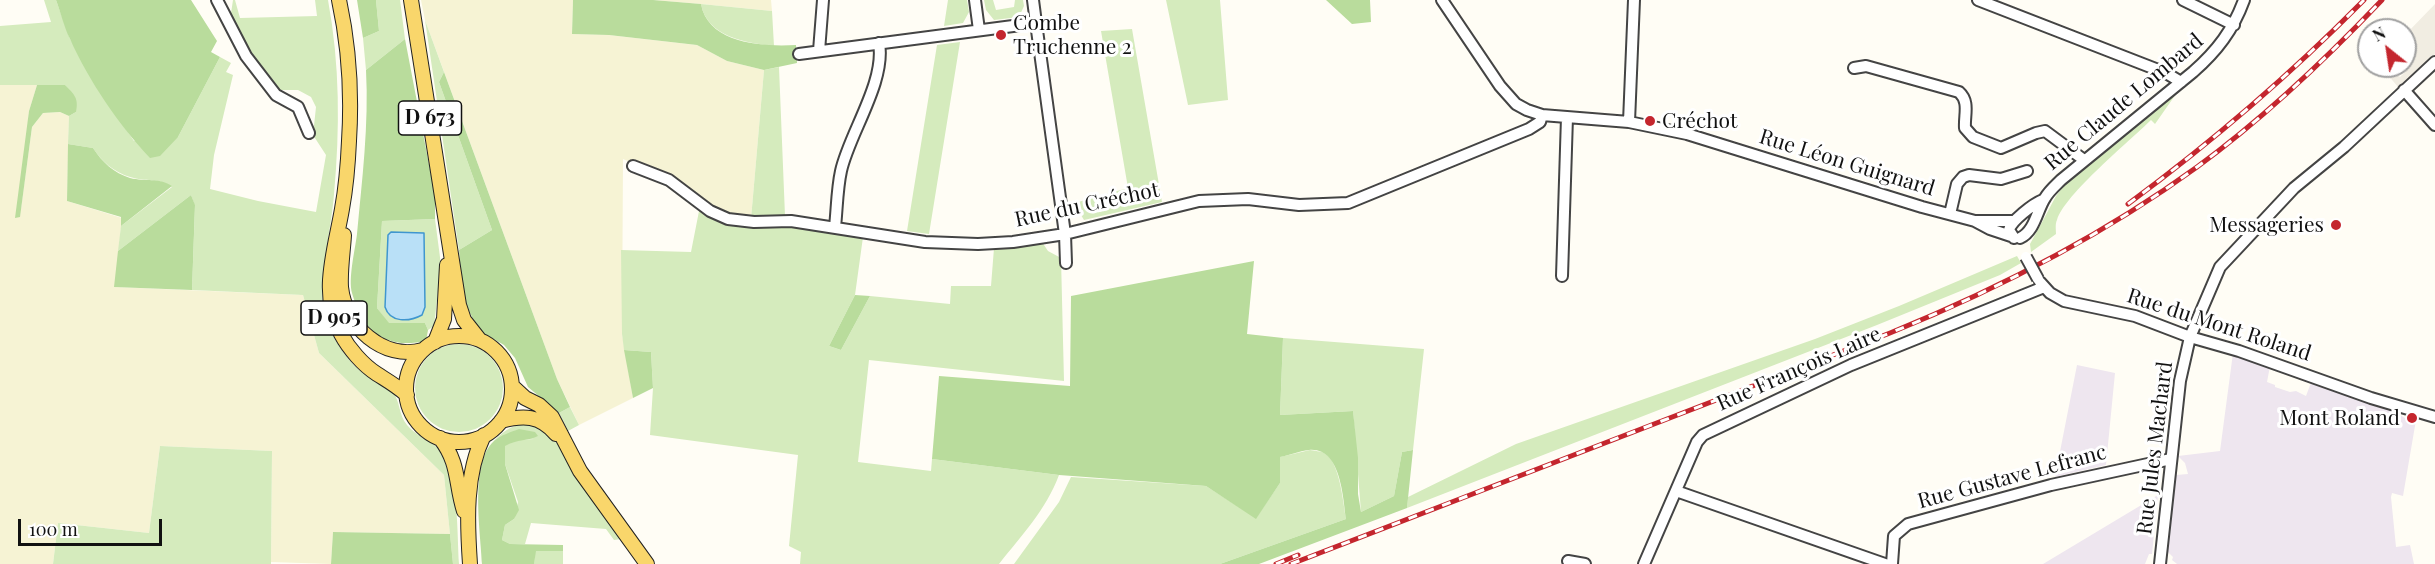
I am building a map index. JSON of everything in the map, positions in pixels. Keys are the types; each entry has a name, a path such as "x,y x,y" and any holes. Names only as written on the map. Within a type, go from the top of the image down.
{"main road":[{"name":"D 905","path":"339,0 346,46 350,104 342,211 330,281 330,303 335,321 350,348 364,363 407,395"},
{"name":"D 673","path":"411,0 461,313 468,327 479,339"},
{"name":"D 905","path":"342,211 345,227 341,289 351,316 366,336 384,348 405,352 423,350"},
{"name":"D 673","path":"435,342 444,319 448,236"},
{"path":"457,336 479,339 494,348 505,361 512,386 511,401 501,421 484,435 458,441 440,438 421,426 414,417 407,395 408,374 414,361 423,350 435,342 457,336"},
{"path":"512,386 552,417 580,471 647,564"},
{"path":"501,421 526,417 540,420 549,426 567,447"},
{"path":"470,564 467,520 473,465 484,435"},
{"path":"440,438 456,465 467,520"}],"street":[{"path":"217,0 246,56 276,95 298,107 309,133"},
{"path":"819,51 823,0"},
{"path":"975,0 979,30"},
{"path":"1033,0 1065,234 1066,263"},
{"name":"Rue Léon Guignard","path":"1442,0 1508,95 1527,110 1542,115 1629,122 1687,134 1975,221 1990,229 2019,235"},
{"path":"1629,122 1634,0"},
{"path":"1978,0 2166,73 2181,82"},
{"path":"2183,0 2234,25"},
{"name":"Rue Claude Lombard","path":"2015,221 2043,200 2084,159 2214,53 2234,25 2244,0"},
{"path":"799,54 1036,22"},
{"path":"835,227 841,171 868,102 880,59 879,43"},
{"name":"Rue Jules Machard","path":"2160,564 2179,389 2190,337 2220,267 2294,188 2344,147 2435,62"},
{"path":"1854,68 1866,66 1959,92 1963,95 1965,103 1965,128 1968,134 1981,141 2004,148 2044,131 2084,159"},
{"path":"2404,90 2435,124"},
{"name":"Rue du Créchot","path":"633,166 669,180 710,211 728,219 754,222 791,221 925,242 978,244 1013,242 1065,234 1199,201 1248,199 1299,205 1355,201 1425,169 1529,129 1540,122 1542,115"},
{"path":"1562,276 1568,117"},
{"path":"1950,214 1957,184 1963,177 1969,175 2001,179 2027,171"},
{"name":"Rue Claude Lombard","path":"2019,235 2041,210 2043,200"},
{"name":"Rue Léon Guignard","path":"1975,221 2015,221"},
{"path":"2019,235 2025,223 2015,221 2009,228 2019,235 2026,257 2041,283"},
{"name":"Rue du Mont Roland","path":"2041,283 2064,300 2135,316 2371,398 2435,417"},
{"name":"Rue François Laire","path":"1644,564 1697,442 1703,435 1851,365 2041,283"},
{"name":"Rue Gustave Lefranc","path":"1892,564 1894,536 1908,524 2051,485 2171,459"},
{"path":"1676,491 1884,564"},
{"path":"1568,561 1585,564"}],"shaded area":[{"path":"421,0 573,0 572,34 609,35 697,45 727,61 764,70 751,219 718,212 679,183 623,159 622,334 633,398 579,425 557,379 425,20"},
{"path":"653,0 771,0 772,11 701,4"},
{"path":"2435,4 2435,54 2417,71 2417,23"},
{"path":"2390,78 2410,78 2399,88"},
{"path":"0,85 37,85 29,111 20,216 32,127 43,113 60,112 69,116 67,201 122,218 115,287 303,295 319,353 444,475 450,534 333,532 331,564 271,562 272,451 160,446 149,533 58,523 53,564 0,564"},
{"path":"2233,353 2270,366 2267,382 2275,387 2290,392 2296,391 2306,396 2312,380 2388,408 2405,418 2416,420 2403,496 2392,493 2391,497 2396,547 2410,545 2414,564 2177,564 2172,560 2173,557 2168,552 2176,475 2188,474 2185,463 2178,456 2220,451"},
{"path":"2077,365 2115,373 2106,465 2055,477"},
{"path":"2158,495 2152,554 2149,554 2145,564 2043,564"}],"green space":[{"path":"44,0 56,0 70,39 97,87 134,141 178,137 220,57 231,63 226,72 233,75 214,155 210,189 316,212 326,155 313,135 316,107 311,97 298,90 277,90 230,20 233,0 235,0 240,18 317,16 315,0 328,0 337,73 338,121 334,194 324,274 325,316 335,339 345,354 362,372 390,389 407,425 436,446 446,459 454,487 459,564 453,564 444,475 319,353 303,295 192,290 195,206 191,195 118,251 121,226 172,187 162,182 124,175 109,166 93,148 68,144 69,116 76,112 65,85 0,85 0,26 51,22"},
{"path":"56,0 191,0 217,41 211,52 220,57 178,137 160,156 150,158 105,101 78,55 66,30"},
{"path":"357,0 376,0 379,31 363,38"},
{"path":"376,0 400,0 405,39 366,70 363,38 379,31"},
{"path":"573,0 653,0 701,4 714,28 726,35 754,43 796,45 797,63 764,70 727,61 697,45 609,35 572,34"},
{"path":"948,0 967,0 969,12 963,23 944,26"},
{"path":"984,0 993,0 996,10 1014,7 1015,0 1023,0 1024,6 1019,17 994,20 986,10"},
{"path":"1166,0 1220,0 1228,100 1188,105"},
{"path":"1326,0 1370,0 1371,22 1352,24"},
{"path":"701,4 772,11 774,46 740,40 719,31 705,15"},
{"path":"425,20 444,72 439,82 492,230 459,250"},
{"path":"1132,29 1162,202 1084,220 1081,215 1071,210 1071,204 1128,188 1101,31"},
{"path":"405,39 435,196 435,219 382,221 377,308 389,323 425,323 428,330 426,341 412,343 388,340 370,328 357,307 351,287 367,111 366,70"},
{"path":"960,42 929,234 907,231 937,45"},
{"path":"779,67 785,216 751,219 764,70"},
{"path":"444,72 557,379 570,407 559,413 528,387 515,358 504,345 483,333 467,307 462,286 459,250 492,230 439,82"},
{"path":"37,85 65,85 75,97 76,112 69,116 60,112 43,113 32,127 20,217 15,218 29,111"},
{"path":"2175,92 2176,94 2155,124 2151,120 2072,196 2057,220 2056,234 2031,252 2030,244 2056,196 2070,177"},
{"path":"68,144 93,148 100,158 124,176 167,183 172,186 121,226 121,217 67,201"},
{"path":"191,195 195,205 192,290 114,287 118,251"},
{"path":"700,206 709,213 863,237 855,295 829,346 841,350 870,296 950,304 951,286 991,286 994,248 1042,242 1048,251 1061,258 1064,381 869,360 858,462 931,471 932,459 1059,475 1040,511 999,564 800,564 801,552 789,546 798,455 650,435 653,388 651,352 624,350 621,250 691,252"},
{"path":"435,219 441,265 434,326 428,330 425,323 388,323 377,308 382,221"},
{"path":"2017,256 2021,263 2000,275 1407,508 1408,497 1516,444 1815,339"},
{"path":"1254,261 1247,334 1283,338 1280,415 1353,411 1361,512 1394,496 1402,452 1413,450 1407,508 1259,564 1220,564 1346,519 1338,475 1328,456 1320,451 1309,450 1280,457 1280,483 1256,519 1206,486 1059,475 932,459 939,376 1070,386 1071,296"},
{"path":"855,295 870,296 841,350 829,346"},
{"path":"1283,338 1424,349 1413,450 1402,452 1394,496 1361,512 1353,411 1280,415"},
{"path":"459,344 476,347 490,357 500,371 503,388 500,405 490,419 476,429 459,432 442,429 428,419 418,405 415,388 418,371 428,357 442,347"},
{"path":"624,350 651,352 653,388 633,398"},
{"path":"570,407 579,425 568,431 559,413"},
{"path":"522,424 534,425 554,439 621,539 614,540 606,529 531,523 525,544 510,544 502,540 505,525 514,519 518,502 505,464 505,445 515,440 534,439 503,436 493,442 506,430"},
{"path":"519,429 535,432 538,436 505,446 505,464 519,510 514,519 505,525 502,540 510,544 563,545 563,551 536,551 534,564 482,564 478,500 481,465 486,451 494,441"},
{"path":"160,446 272,451 271,564 53,564 58,523 149,533"},
{"path":"1310,450 1324,453 1334,464 1340,483 1346,519 1220,564 1014,564 1059,502 1071,477 1206,486 1256,518 1280,483 1280,457"},
{"path":"333,532 450,534 453,564 331,564"},
{"path":"535,551 563,551 563,564 534,564"}],"water":[{"path":"391,232 424,233 425,307 422,315 406,320 391,316 385,307 388,235"}],"railway":[{"path":"2128,204 2250,106 2364,0"},
{"path":"1291,564 1890,333 2010,279 2124,216 2197,167 2293,88 2382,0"},
{"path":"1276,564 1298,555"}],"place":[{"name":"Combe Truchenne 2","path":"1001,35"},
{"name":"Créchot","path":"1650,121"},
{"name":"Messageries","path":"2336,225"},
{"name":"Mont Roland","path":"2412,418"}]}
